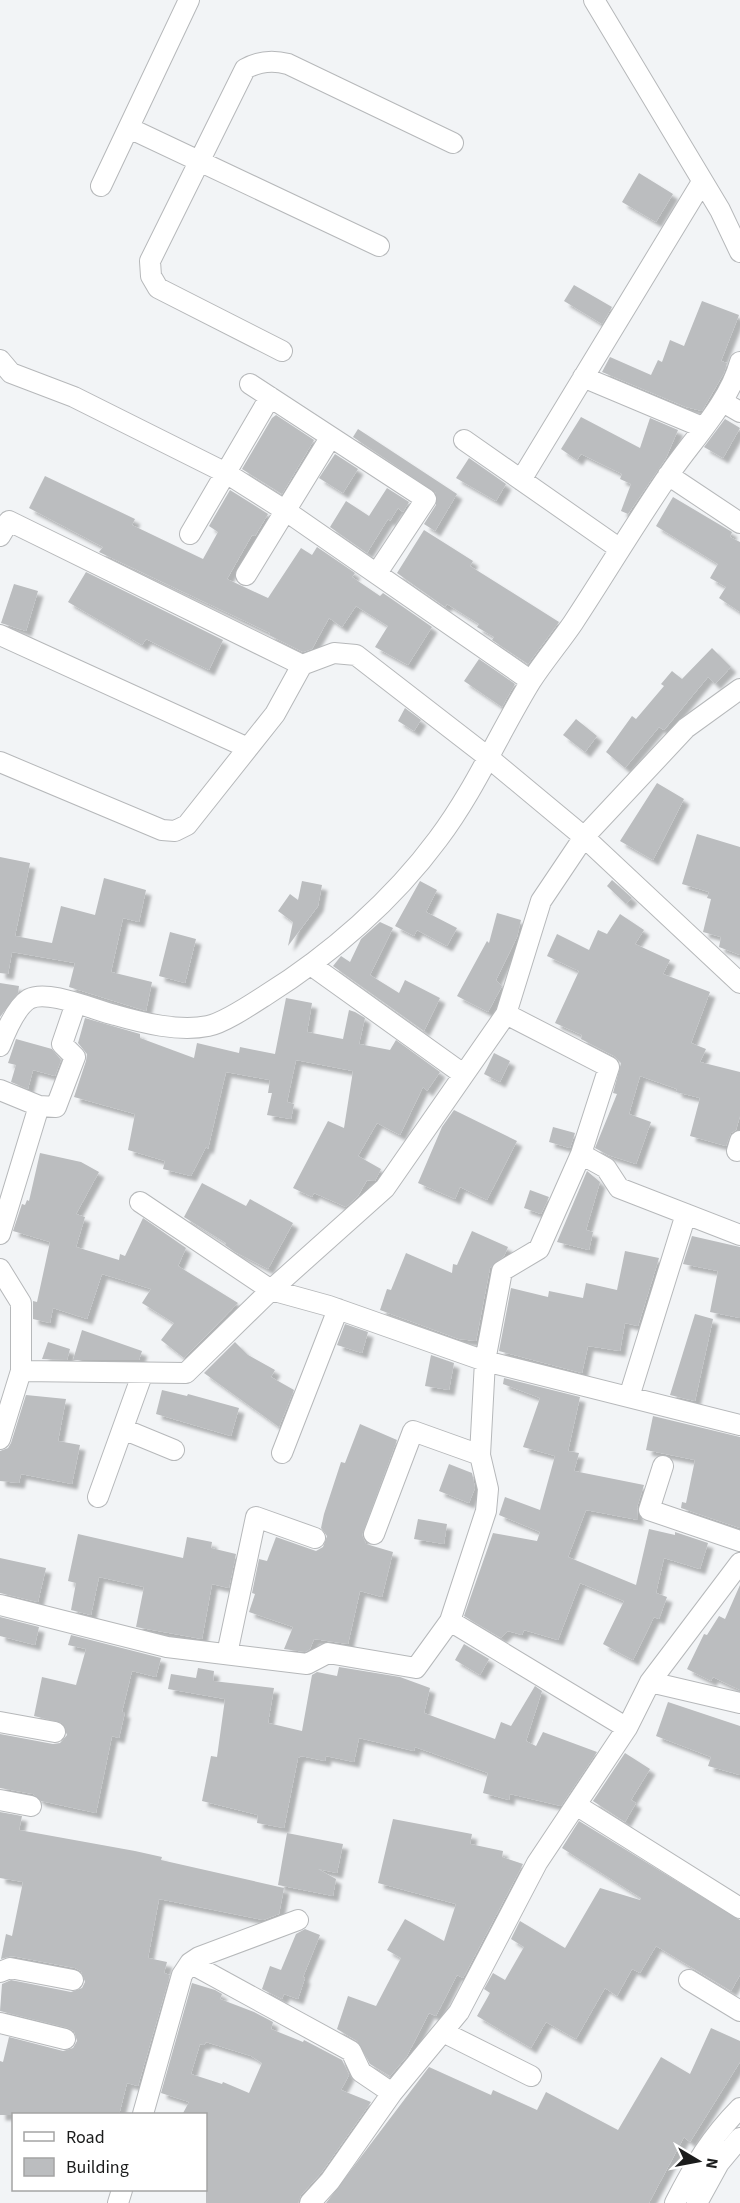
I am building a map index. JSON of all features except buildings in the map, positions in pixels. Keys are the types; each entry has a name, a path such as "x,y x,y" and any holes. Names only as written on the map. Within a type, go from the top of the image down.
{"street":[{"path":"594,0 720,210 740,250"},
{"path":"101,186 129,128 183,2"},
{"path":"282,351 158,288 151,276 150,261 245,69 255,63 277,61 453,143"},
{"path":"129,128 379,246"},
{"path":"521,480 702,182"},
{"path":"0,360 11,374 74,397 226,473 377,573 531,681"},
{"path":"0,1046 21,1006 29,999 44,997 76,1003 115,1016 186,1028 211,1026 311,965 350,932 400,883 438,839 489,758 531,681 668,476 702,427 723,402 735,381 740,362"},
{"path":"583,377 702,427"},
{"path":"250,384 426,499 377,573"},
{"path":"190,534 270,397"},
{"path":"723,402 740,412"},
{"path":"246,575 330,438"},
{"path":"464,441 620,549"},
{"path":"668,476 740,523"},
{"path":"3,524 302,664"},
{"path":"0,635 248,748"},
{"path":"0,762 162,830 175,831 187,825 275,714 302,664 334,653 356,655 489,758 584,837 740,983"},
{"path":"21,1371 142,1375 186,1373 271,1290 385,1188 506,1014 541,901 584,837 686,728 740,689"},
{"path":"311,965 463,1074"},
{"path":"0,1090 39,1106 56,1107 75,1057 62,1044 76,1003"},
{"path":"0,1605 167,1647 307,1664 328,1653 416,1668 450,1621 486,1511 488,1490 480,1455 485,1361 502,1271 539,1250 581,1154 609,1067 506,1014"},
{"path":"0,1234 39,1106"},
{"path":"581,1154 606,1168 620,1188 740,1235"},
{"path":"140,1202 271,1290 338,1309 485,1361 740,1425"},
{"path":"629,1397 686,1214"},
{"path":"0,1269 21,1303 21,1371 0,1436"},
{"path":"282,1453 338,1309"},
{"path":"98,1497 142,1375"},
{"path":"123,1429 174,1450"},
{"path":"374,1534 413,1431 480,1455"},
{"path":"663,1466 649,1510 740,1541"},
{"path":"227,1654 256,1517 315,1538"},
{"path":"310,2203 330,2181 392,2093 459,2012 537,1863 627,1728 650,1683 740,1563"},
{"path":"450,1621 627,1728"},
{"path":"650,1683 740,1703"},
{"path":"0,1722 55,1732"},
{"path":"0,1800 31,1806"},
{"path":"576,1805 740,1908"},
{"path":"144,2113 182,1976 190,1963 199,1957 298,1920"},
{"path":"190,1963 351,2051 361,2072 392,2093"},
{"path":"0,1972 10,1968 73,1980"},
{"path":"689,1980 740,2011"},
{"path":"0,2023 65,2039"},
{"path":"442,2032 531,2076"},
{"path":"675,2203 693,2168 717,2130 740,2108"},
{"path":"697,2203 719,2163 739,2139"}]}
